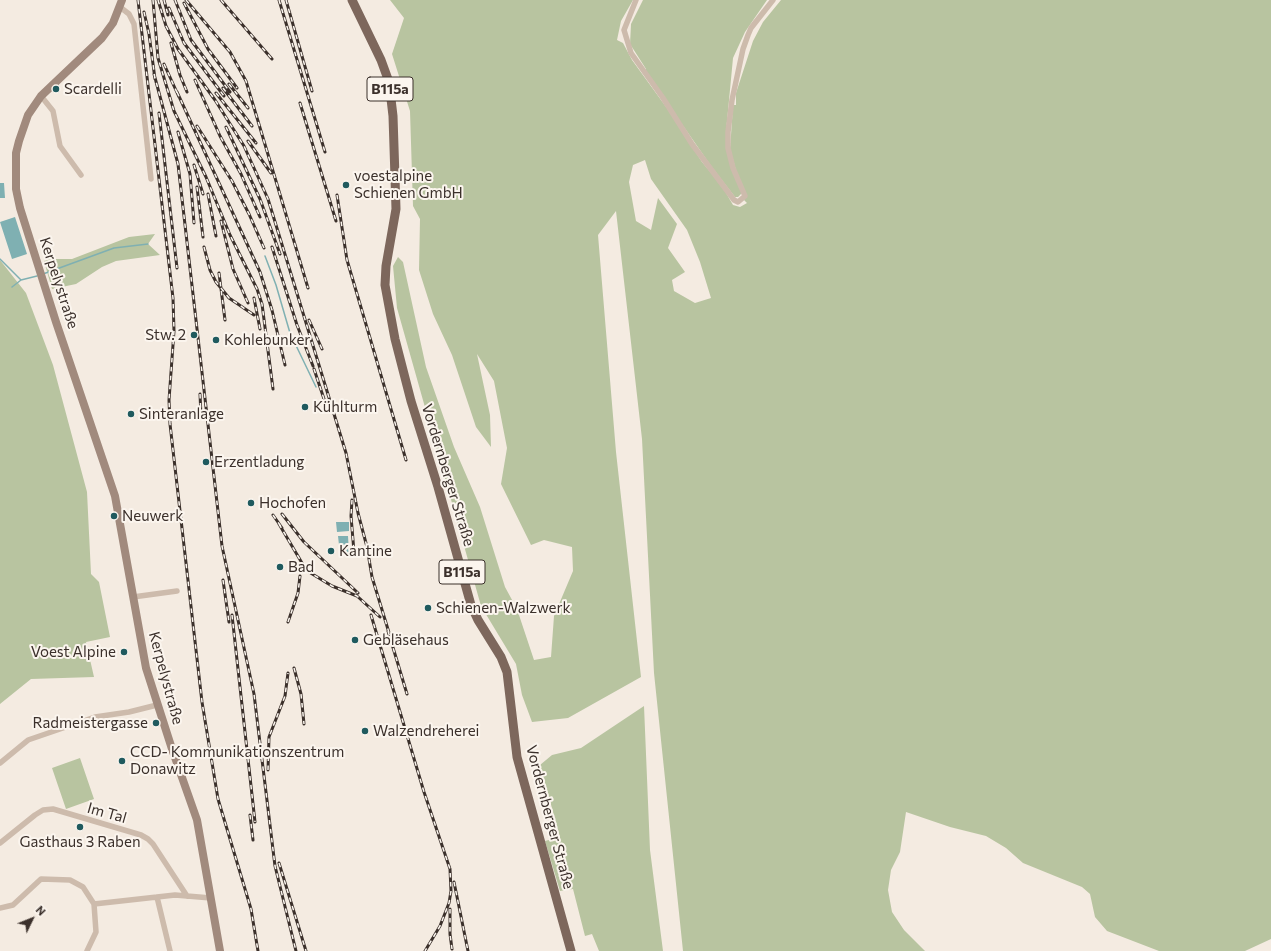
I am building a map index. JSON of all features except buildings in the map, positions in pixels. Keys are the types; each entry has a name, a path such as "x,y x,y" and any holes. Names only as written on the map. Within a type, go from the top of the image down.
{"main road":[{"name":"Vordernberger Straße","path":"352,0 381,60 389,82 393,109 396,210 386,266 385,285 395,339 411,401 438,487 471,605 478,620 501,658 507,672 517,757 571,951"},
{"name":"Kerpelystraße","path":"121,3 113,23 96,45 41,96 28,115 22,131 15,167 16,188 20,208 114,496 146,668 157,705 198,820 220,951"}],"street":[{"path":"636,0 624,30 631,53 663,98 692,144 734,200 738,202 745,196 733,168 728,148 728,132 732,100 743,49 748,35 751,28 773,0"},
{"name":"Kerpelystraße","path":"121,3 134,24 151,179"},
{"path":"41,96 54,111 60,146 81,175"},
{"path":"133,597 177,591"},
{"path":"0,763 28,740 96,717 129,712 157,705"},
{"name":"Im Tal","path":"0,843 35,815 43,810 53,809 141,835 148,839 153,844 188,896"},
{"path":"0,908 13,905 41,878 70,880 83,887 94,904 96,932 87,951"},
{"path":"94,904 175,895 211,898"},
{"path":"157,896 170,951"}],"green space":[{"path":"390,0 633,0 621,21 617,40 623,43 632,60 669,111 702,162 722,186 733,205 740,207 747,203 744,200 730,150 733,105 736,105 736,93 753,41 763,22 781,0 1271,0 1271,939 1245,951 1159,951 1107,931 1095,917 1090,894 1082,887 1023,863 1006,848 986,836 950,827 906,812 900,852 891,870 888,890 892,912 904,930 925,951 683,951 654,673 642,439 616,211 598,235 616,452 641,677 568,718 532,722 522,695 516,664 481,606 397,308 393,266 398,257 403,262 426,367 454,447 480,507 505,587 517,609 534,660 551,657 554,616 573,571 572,547 544,540 531,545 501,484 507,448 494,381 477,354 490,415 491,447 476,427 452,355 433,314 419,270 420,219 413,206 410,111 392,54 404,18","holes":["645,160 651,179 687,230 700,262 711,298 695,303 674,291 672,280 685,272 668,248 677,224 658,198 651,230 636,221 629,182 633,165"]},
{"path":"643,0 767,0 745,32 733,58 726,132 741,190 741,194 738,197 735,197 711,166 645,71 646,69 630,44 631,24"},
{"path":"155,234 148,244 160,255 116,261 102,267 76,284 52,289 44,261 51,259 72,259 129,237"},
{"path":"0,260 26,293 53,365 87,492 91,574 99,582 110,637 86,642 94,677 31,679 0,704"},
{"path":"644,706 650,850 663,951 599,951 592,934 585,936 573,889 560,891 545,841 560,837 540,765 552,755 581,748"},
{"path":"80,758 94,799 66,809 52,768"}],"water":[{"path":"0,183 4,183 5,198 0,198"},
{"path":"15,217 27,254 12,259 0,222"},
{"path":"336,522 349,522 349,531 337,532"},
{"path":"338,536 348,536 349,553 340,554"}],"waterway":[{"path":"43,274 114,248 148,244"},
{"path":"265,256 276,285 290,333 316,387"},
{"path":"0,259 21,280 37,276"},
{"path":"12,287 21,280"}],"railway":[{"path":"138,0 173,298 174,331 169,400 170,424 202,702 218,799 251,909 258,951"},
{"path":"153,0 158,58 174,111 206,177 230,235 257,289 262,304 273,389"},
{"path":"158,0 166,26 178,49 215,100 244,146 268,199 346,453 358,513 367,547 372,577 390,636"},
{"path":"164,0 168,15"},
{"path":"175,0 191,40 230,92"},
{"path":"186,0 230,52 246,81 308,288"},
{"path":"221,0 272,59"},
{"path":"279,0 325,152"},
{"path":"286,0 312,91"},
{"path":"184,3 208,49 237,88"},
{"path":"169,8 184,43 224,96"},
{"path":"144,12 149,34 155,79"},
{"path":"171,43 180,75 187,92"},
{"path":"164,64 179,97"},
{"path":"154,74 178,164 222,546 254,694 275,866 296,951"},
{"path":"195,80 220,136 241,174 260,217"},
{"path":"229,84 248,108"},
{"path":"223,88 252,126"},
{"path":"177,92 260,272 272,310 285,365"},
{"path":"216,93 256,143"},
{"path":"300,103 336,221"},
{"path":"159,113 177,268"},
{"path":"197,126 232,181 264,248"},
{"path":"226,127 260,199 280,254"},
{"path":"178,132 190,174 194,223"},
{"path":"248,141 271,173"},
{"path":"194,165 203,194"},
{"path":"197,187 203,237"},
{"path":"208,194 216,236"},
{"path":"337,195 347,260 406,460"},
{"path":"221,221 233,269 248,303"},
{"path":"204,247 210,270 216,282 229,298 254,315"},
{"path":"272,247 297,325 313,366"},
{"path":"219,273 225,320"},
{"path":"254,298 260,329"},
{"path":"309,320 322,349"},
{"path":"314,369 324,399"},
{"path":"200,394 201,416"},
{"path":"352,500 351,516 354,552"},
{"path":"282,514 304,542 358,593"},
{"path":"273,515 282,528"},
{"path":"279,524 309,572 332,586 357,596 380,617"},
{"path":"288,622 298,593 300,576"},
{"path":"223,580 229,622"},
{"path":"232,615 255,822"},
{"path":"371,615 424,792 450,869 451,891 449,903 440,926 425,951"},
{"path":"388,631 407,694"},
{"path":"294,668 301,694 304,724"},
{"path":"268,770 269,737 285,696 288,673"},
{"path":"250,815 253,840"},
{"path":"279,863 306,951"},
{"path":"454,882 468,951"},
{"path":"450,909 450,934 452,949"}],"place":[{"name":"Scardelli","path":"56,89"},
{"name":"voestalpine Schienen GmbH","path":"346,185"},
{"name":"Stw. 2","path":"194,335"},
{"name":"Kohlebunker","path":"216,340"},
{"name":"Kühlturm","path":"305,407"},
{"name":"Sinteranlage","path":"131,414"},
{"name":"Erzentladung","path":"206,462"},
{"name":"Hochofen","path":"251,503"},
{"name":"Neuwerk","path":"114,516"},
{"name":"Kantine","path":"331,551"},
{"name":"Bad","path":"280,567"},
{"name":"Schienen-Walzwerk","path":"428,608"},
{"name":"Gebläsehaus","path":"355,640"},
{"name":"Voest Alpine","path":"124,652"},
{"name":"Radmeistergasse","path":"156,723"},
{"name":"Walzendreherei","path":"365,731"},
{"name":"CCD- Kommunikationszentrum Donawitz","path":"122,761"},
{"name":"Gasthaus 3 Raben","path":"80,827"}]}
